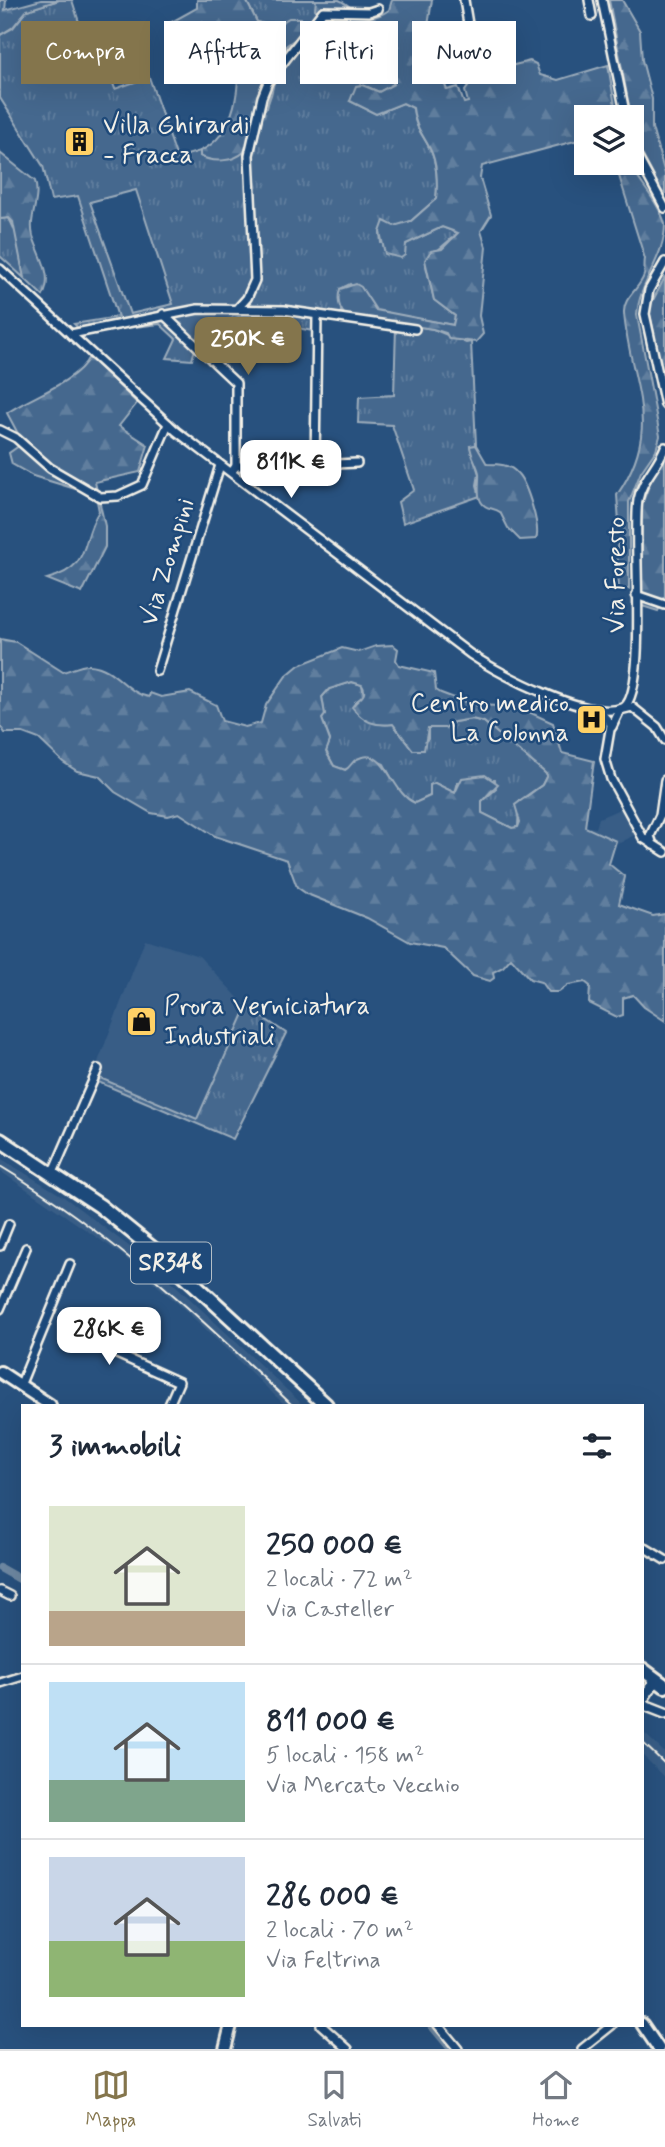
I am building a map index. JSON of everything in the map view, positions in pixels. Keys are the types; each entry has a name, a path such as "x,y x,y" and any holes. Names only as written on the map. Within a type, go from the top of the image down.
{"main road":[{"name":"SR348","path":"0,1140 100,1206 179,1270 325,1404"},
{"path":"0,1372 48,1404"},
{"path":"644,1671 660,1682"},
{"path":"225,2049 230,2027"},
{"path":"644,2027 659,2049"}],"street":[{"path":"464,0 468,21"},
{"path":"589,0 592,16"},
{"path":"602,0 624,105"},
{"path":"237,308 247,298 255,280 249,155 268,82 323,10 369,12 378,9"},
{"path":"644,169 665,208"},
{"path":"665,262 649,290 645,314 665,405"},
{"path":"0,269 168,424 220,465 234,470 498,673 526,686 607,713 630,706"},
{"path":"71,334 163,314 237,308 317,315 415,329"},
{"path":"163,314 234,380 234,470"},
{"path":"315,465 317,315"},
{"path":"0,430 16,438 50,468 100,497 109,497 118,496 142,485 168,424"},
{"name":"Via Foresto","path":"630,706 638,655 636,595 639,496 665,447"},
{"path":"234,470 357,463"},
{"name":"Via Zompini","path":"156,671 220,465"},
{"path":"636,595 665,605"},
{"path":"610,730 630,706"},
{"path":"630,706 657,727 665,740"},
{"path":"597,710 609,720 607,770 638,831 665,852"},
{"path":"654,846 649,838 655,828 665,780"},
{"path":"638,831 646,832 655,828"},
{"path":"52,1175 98,1069"},
{"path":"0,1246 9,1224"},
{"path":"0,1309 26,1248"},
{"path":"20,1386 70,1264"},
{"path":"122,1314 108,1350 179,1382 169,1404"},
{"path":"644,1547 665,1560"},
{"path":"0,1591 10,1596"},
{"path":"0,1683 21,1677"},
{"path":"644,1700 660,1682"},
{"path":"644,1703 665,1713"},
{"path":"323,2027 348,2049"},
{"path":"440,2027 457,2049"},
{"path":"582,2049 610,2027"}],"shaded area":[{"path":"622,808 636,834 620,843 588,833 589,827 596,828 599,818"},
{"path":"145,939 199,956 247,1007 197,1119 93,1075"},
{"path":"0,1158 64,1197 155,1266 302,1404 284,1404 183,1308 121,1254 0,1171"},
{"path":"644,1733 665,1753 665,1777 644,1757"}],"green space":[{"path":"0,0 6,0 5,10 41,0 59,0 27,10 13,27 0,35"},
{"path":"59,0 72,0 79,21 21,21 21,84 113,84 115,89 129,84 150,84 150,80 177,158 200,151 200,156 206,158 228,158 244,152 262,110 267,108 274,84 286,84 286,47 295,42 286,32 286,21 256,21 246,0 316,0 324,21 300,21 300,84 394,84 379,92 368,87 350,101 376,114 403,103 413,108 417,126 434,160 436,199 411,221 380,232 381,243 406,244 442,227 458,233 437,251 426,266 434,300 455,316 453,325 376,311 350,284 340,289 341,311 345,315 315,312 313,331 239,317 201,326 192,360 167,358 176,339 160,324 83,333 74,324 118,317 78,196 51,200 43,166 0,98 0,35 13,28 27,10","holes":["136,190 173,304 130,314 90,202"]},
{"path":"197,0 246,0 256,21 173,21 197,8"},
{"path":"316,0 339,0 361,15 373,17 389,10 392,0 432,0 429,21 412,21 412,84 445,84 447,90 458,87 464,103 468,102 465,91 470,84 516,84 516,65 530,61 536,64 540,75 558,80 608,65 615,105 574,105 574,141 482,166 480,178 491,215 481,231 486,247 479,316 483,334 476,342 449,339 446,333 433,329 345,315 341,309 338,300 340,289 356,284 361,287 376,310 453,325 455,316 434,300 425,260 431,251 442,249 458,233 442,227 406,244 405,255 401,258 385,254 380,232 384,221 394,226 411,221 436,199 434,160 418,126 413,108 403,103 376,114 350,101 356,86 362,85 379,92 398,84 398,21 324,21 315,9"},
{"path":"609,0 622,0 640,31 642,60 652,99 652,128 665,174 665,197 644,158 644,105 629,105"},
{"path":"301,18 299,36 286,45 284,21"},
{"path":"237,84 272,84 267,108 262,111 244,152 229,160 200,156 200,151 212,144 229,121"},
{"path":"0,153 35,181 37,195 32,229 46,273 43,296 24,278 13,222 9,218 0,219"},
{"path":"619,175 636,175 665,224 661,248 642,292 637,315 660,436 656,450 641,472 629,502 629,589 619,591 617,547 620,535 617,495 631,470 639,447 642,425 624,307 642,280 645,259"},
{"path":"9,218 16,233 24,278 0,256 0,219"},
{"path":"665,277 665,388 650,306"},
{"path":"396,327 433,329 466,343 471,342 476,445 470,446 479,474 477,485 480,496 403,523 398,502 414,490 392,425 358,423 359,397 394,395"},
{"path":"89,357 137,403 119,426 148,445 140,472 95,482 105,526 105,547 82,593 47,579 62,574 79,560 99,511 97,501 82,491 33,476 12,464 9,453 23,443 7,413 63,382 83,366"},
{"path":"476,445 487,464 508,466 522,479 535,516 536,539 520,540 508,528 500,512 482,503 479,495 479,473 470,446"},
{"path":"665,460 665,596 658,611 642,606 642,504 652,478"},
{"path":"0,639 16,642 63,672 84,665 107,670 141,695 149,697 150,693 161,697 190,692 216,705 222,721 245,727 261,723 266,705 286,676 299,665 342,648 359,652 376,646 393,645 398,649 396,660 399,665 434,673 436,690 441,693 473,705 501,706 505,701 553,723 562,753 594,761 585,827 616,841 609,864 625,877 619,904 653,916 665,914 665,1021 644,1007 633,995 623,998 623,1015 617,1017 589,1003 590,986 585,982 568,985 559,992 548,992 541,982 530,979 511,958 503,967 493,972 494,978 490,981 473,976 443,948 410,942 367,918 307,894 297,887 287,860 215,836 179,813 168,816 151,813 115,792 99,776 77,771 63,762 39,739 23,733 5,733 0,726","holes":["352,682 362,685 364,692 352,707 370,722 393,724 413,750 424,750 428,728 445,728 454,722 472,719 484,722 543,771 547,775 542,785 515,805 520,822 518,827 512,828 482,813 482,801 498,784 485,775 462,778 455,793 435,783 430,785 430,796 415,803 407,798 375,758 367,756 357,759 345,770 334,766 326,752 330,741 322,719 325,715 322,697 329,689"]},
{"path":"352,682 362,685 364,696 355,702 355,711 372,722 393,724 413,750 428,739 428,728 445,727 454,722 472,719 484,722 543,771 547,775 542,785 519,801 518,827 512,828 482,813 482,801 496,789 495,780 458,782 455,793 435,783 430,785 430,796 415,803 400,794 384,764 369,757 345,770 334,766 326,751 330,740 322,719 325,715 322,697 329,689"},
{"path":"247,1007 286,1033 233,1139 91,1079 93,1075 197,1119"}],"waterway":[{"path":"0,1568 21,1580"},
{"path":"433,2027 451,2049"}],"railway":[{"path":"0,1166 79,1219 153,1277 291,1404"},
{"path":"644,1744 665,1764"}],"place":[{"name":"Villa Ghirardi - Fracca","path":"80,141"},
{"name":"Centro medico La Colonna","path":"592,719"},
{"name":"Prora Verniciatura Industriali","path":"141,1022"}]}
